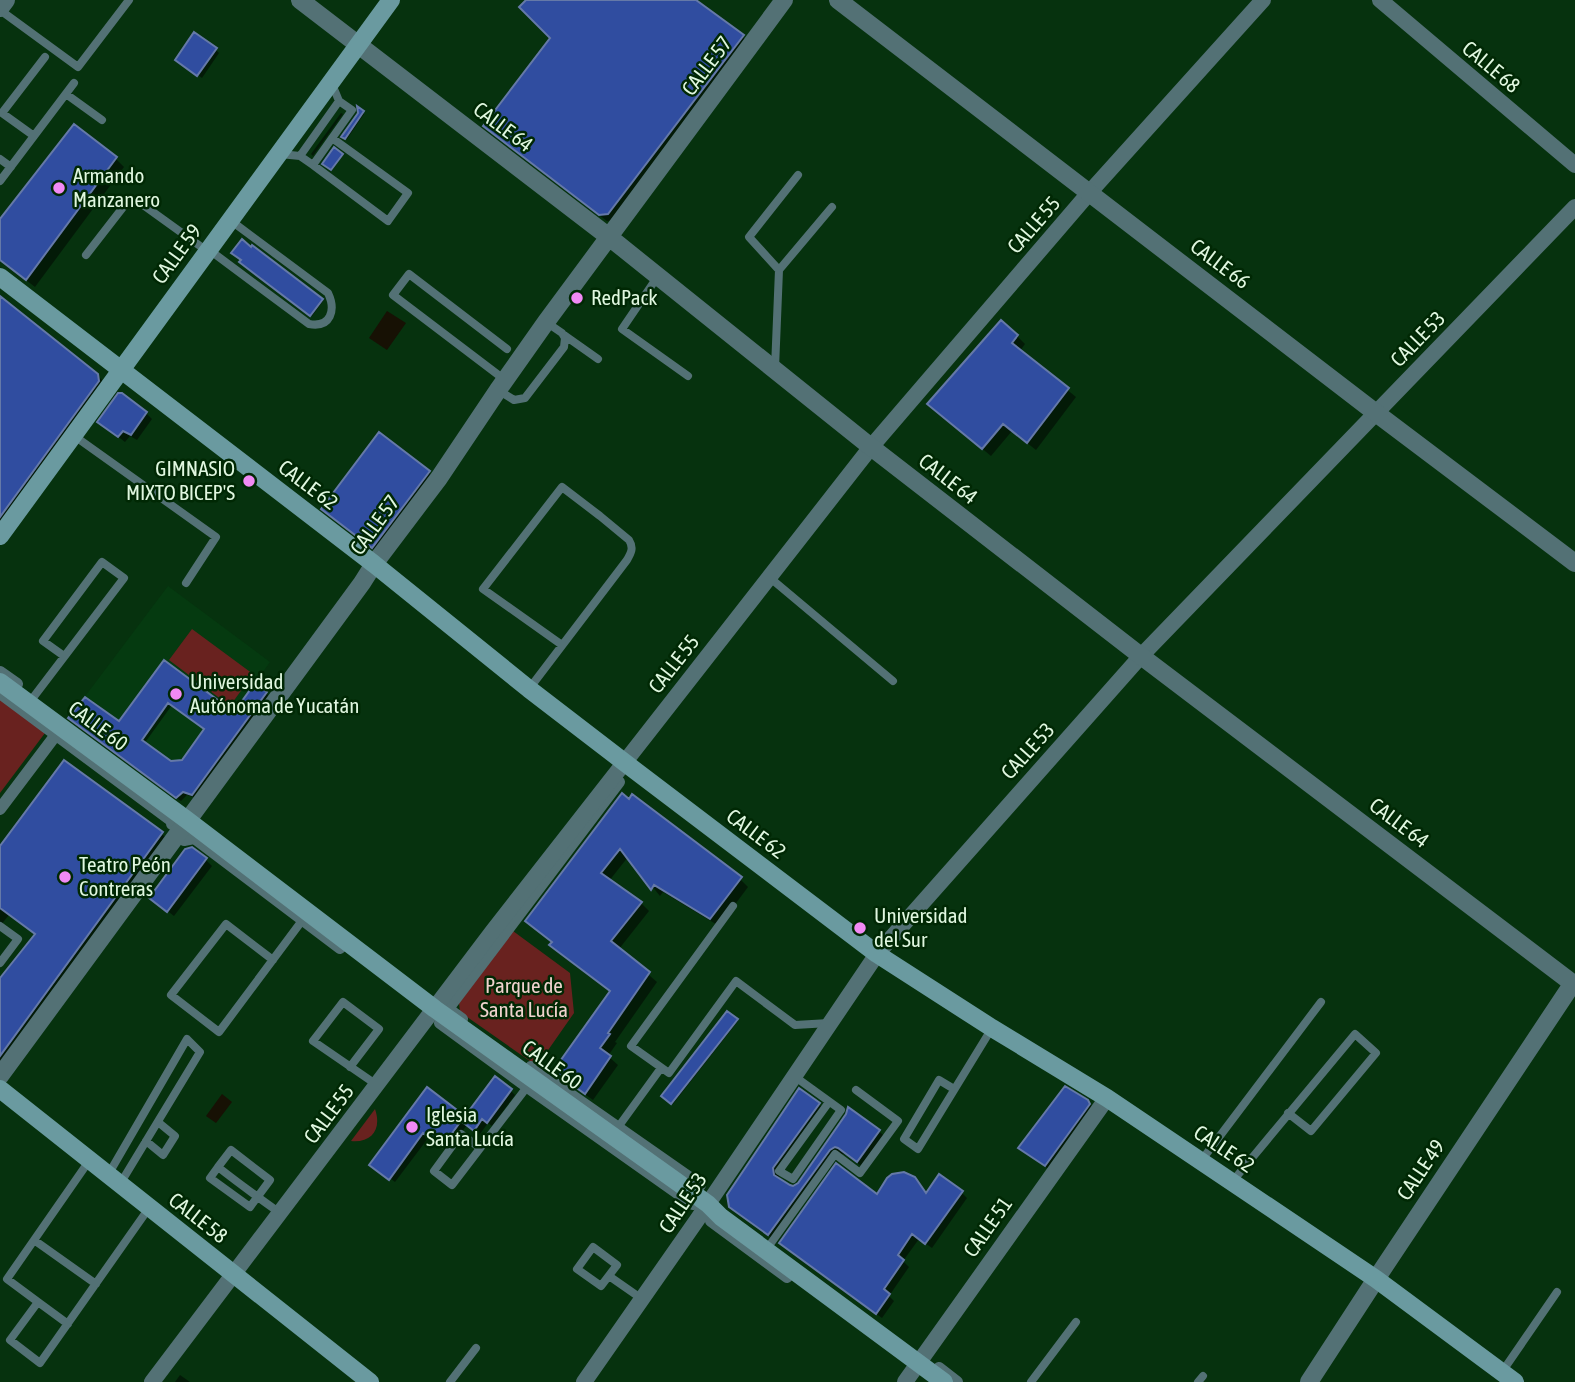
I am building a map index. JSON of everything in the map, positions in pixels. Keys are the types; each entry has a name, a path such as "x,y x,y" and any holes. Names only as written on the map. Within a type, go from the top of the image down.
{"main road":[{"name":"CALLE 59","path":"0,536 391,0"},
{"name":"CALLE 62","path":"0,277 374,564 529,689 877,954 1107,1098 1201,1161 1376,1279 1508,1377"},
{"name":"CALLE 60","path":"0,682 32,700 59,731 185,816 306,916 431,1013 615,1132 709,1210 768,1247 917,1359 934,1381"},
{"name":"CALLE 58","path":"0,1089 370,1382"}],"street":[{"path":"0,9 6,0"},
{"name":"CALLE 64","path":"300,0 609,237 870,447 1574,984"},
{"name":"CALLE 57","path":"0,1076 185,816 354,594 439,478 546,322 784,0"},
{"name":"CALLE 66","path":"838,0 1575,563"},
{"name":"CALLE 55","path":"152,1382 431,1013 870,447 1089,193 1263,0"},
{"name":"CALLE 68","path":"1380,0 1575,165"},
{"name":"CALLE 53","path":"584,1382 642,1298 709,1210 794,1076 877,954 1141,656 1575,207"},
{"path":"0,672 32,700 185,816 202,821 430,995 436,995 606,774"},
{"path":"0,693 59,731 0,809"},
{"path":"619,782 450,1006 451,1011 615,1132 700,1185"},
{"path":"184,840 194,838 306,916"},
{"name":"CALLE 49","path":"1309,1382 1574,984"},
{"path":"431,1013 527,1087 709,1210 917,1359 957,1382"},
{"name":"CALLE 51","path":"905,1382 917,1359 1107,1098"}],"lane":[{"path":"0,9 78,67 129,0"},
{"path":"34,136 2,113 45,57"},
{"path":"313,165 352,110 339,101 331,81"},
{"path":"0,181 74,83"},
{"path":"66,94 102,120"},
{"path":"300,156 339,101"},
{"path":"278,153 300,156 388,221 408,193 332,138"},
{"path":"0,159 11,167"},
{"path":"779,270 749,237 798,175"},
{"path":"86,255 124,206 139,202 309,324 317,326 325,322 331,313 332,303 328,293 230,220"},
{"path":"775,371 779,270 832,207"},
{"path":"507,349 409,274 393,295 501,385 514,400 520,400 530,394 565,347 562,333"},
{"path":"658,276 622,329 688,376"},
{"path":"546,322 598,359"},
{"path":"73,435 216,537 186,583"},
{"path":"529,689 632,552 629,540 562,487 483,589 562,645"},
{"path":"32,700 124,578 102,562 43,640 64,656"},
{"path":"769,577 893,681"},
{"path":"733,906 631,1046 668,1073 736,981 795,1024 830,1023"},
{"path":"272,960 226,924 171,995 219,1032 306,916"},
{"path":"0,926 18,939 0,963"},
{"path":"1201,1161 1321,1002"},
{"path":"350,1067 379,1029 343,1003 313,1041 350,1067 377,1085"},
{"path":"954,1089 939,1080 904,1139 918,1149 992,1028"},
{"path":"1231,1182 1288,1113 1354,1034 1376,1053 1311,1131 1288,1113"},
{"path":"187,1040 200,1052 146,1141 113,1180 187,1040"},
{"path":"615,1132 661,1068"},
{"path":"794,1076 841,1110 793,1180 779,1171 829,1102"},
{"path":"480,1148 461,1134 434,1171 452,1185 527,1087"},
{"path":"768,1247 835,1154 860,1173 898,1121 856,1090"},
{"path":"146,1141 163,1155 175,1136 158,1122"},
{"path":"231,1150 271,1180 250,1207 210,1178 218,1167 231,1150"},
{"path":"68,1324 7,1279 89,1161"},
{"path":"218,1167 280,1213"},
{"path":"38,1302 10,1340 40,1363 149,1208"},
{"path":"34,1240 96,1284"},
{"path":"593,1247 617,1265 609,1276 601,1286 577,1269 593,1247"},
{"path":"609,1276 642,1298"},
{"path":"1508,1377 1557,1292"},
{"path":"1031,1382 1076,1322"},
{"path":"450,1382 476,1348"}],"shaded area":[{"path":"387,311 406,323 387,350 369,338"},
{"name":"Universidad Autónoma de Yucatán","path":"168,586 270,662 255,683 267,692 192,795 185,793 176,798 68,719"},
{"path":"222,1094 232,1102 216,1123 206,1116"}],"green space":[{"path":"192,629 253,674 230,706 169,660"},
{"path":"0,693 48,729 0,793"},
{"name":"Parque de Santa Lucía","path":"513,931 570,973 574,1013 537,1066 460,1012 459,1003"},
{"path":"375,1109 377,1123 374,1133 365,1140 351,1141"}],"building":[{"path":"526,0 696,0 744,35 608,214 599,215 483,126 550,38 519,7"},
{"path":"194,32 217,48 197,76 175,60"},
{"path":"357,106 364,111 345,139 341,137 358,113"},
{"name":"Armando Manzanero","path":"74,124 117,157 26,280 0,260 0,219"},
{"path":"334,147 343,154 331,170 322,164"},
{"path":"242,239 323,299 310,316 231,253"},
{"path":"0,296 98,374 99,381 0,517"},
{"path":"1001,320 1018,335 1012,343 1069,388 1027,443 1003,424 982,449 927,404"},
{"path":"118,393 122,393 147,412 131,435 123,431 118,437 97,422"},
{"path":"379,432 430,471 372,548 321,509"},
{"path":"164,660 234,712 255,683 267,692 192,795 183,792 176,798 68,718 85,697 119,721","holes":["168,703 204,729 182,760 171,761 142,740"]},
{"name":"Teatro Peón Contreras","path":"64,760 163,832 0,1056 0,978 35,934 0,908 0,846"},
{"path":"622,793 629,799 632,794 742,877 710,919 654,885 651,890 620,849 601,873 642,902 611,941 650,972 600,1048 611,1056 585,1094 553,1071 610,991 549,945 552,942 525,921"},
{"path":"192,847 207,858 167,912 149,898 185,849"},
{"path":"727,1011 738,1019 671,1104 661,1096"},
{"path":"495,1076 512,1089 487,1123 482,1119 474,1131 461,1121 442,1147 423,1133 389,1180 369,1165 427,1087 465,1116"},
{"path":"1065,1086 1090,1104 1045,1166 1018,1148"},
{"path":"799,1088 820,1103 773,1168 774,1175 790,1185 798,1183 846,1114 848,1107 880,1130 857,1162 838,1148 830,1150 768,1235 729,1207 727,1195"},
{"path":"836,1163 877,1194 887,1178 892,1174 904,1172 915,1177 926,1193 939,1174 963,1191 925,1244 912,1234 898,1255 904,1260 884,1289 890,1294 876,1314 779,1243"}],"place":[{"name":"Armando Manzanero","path":"59,188"},
{"name":"RedPack","path":"577,298"},
{"name":"GIMNASIO MIXTO BICEP'S","path":"249,481"},
{"name":"Universidad Autónoma de Yucatán","path":"176,694"},
{"name":"Teatro Peón Contreras","path":"65,877"},
{"name":"Universidad del Sur","path":"860,928"},
{"name":"Iglesia Santa Lucía","path":"412,1127"}]}
